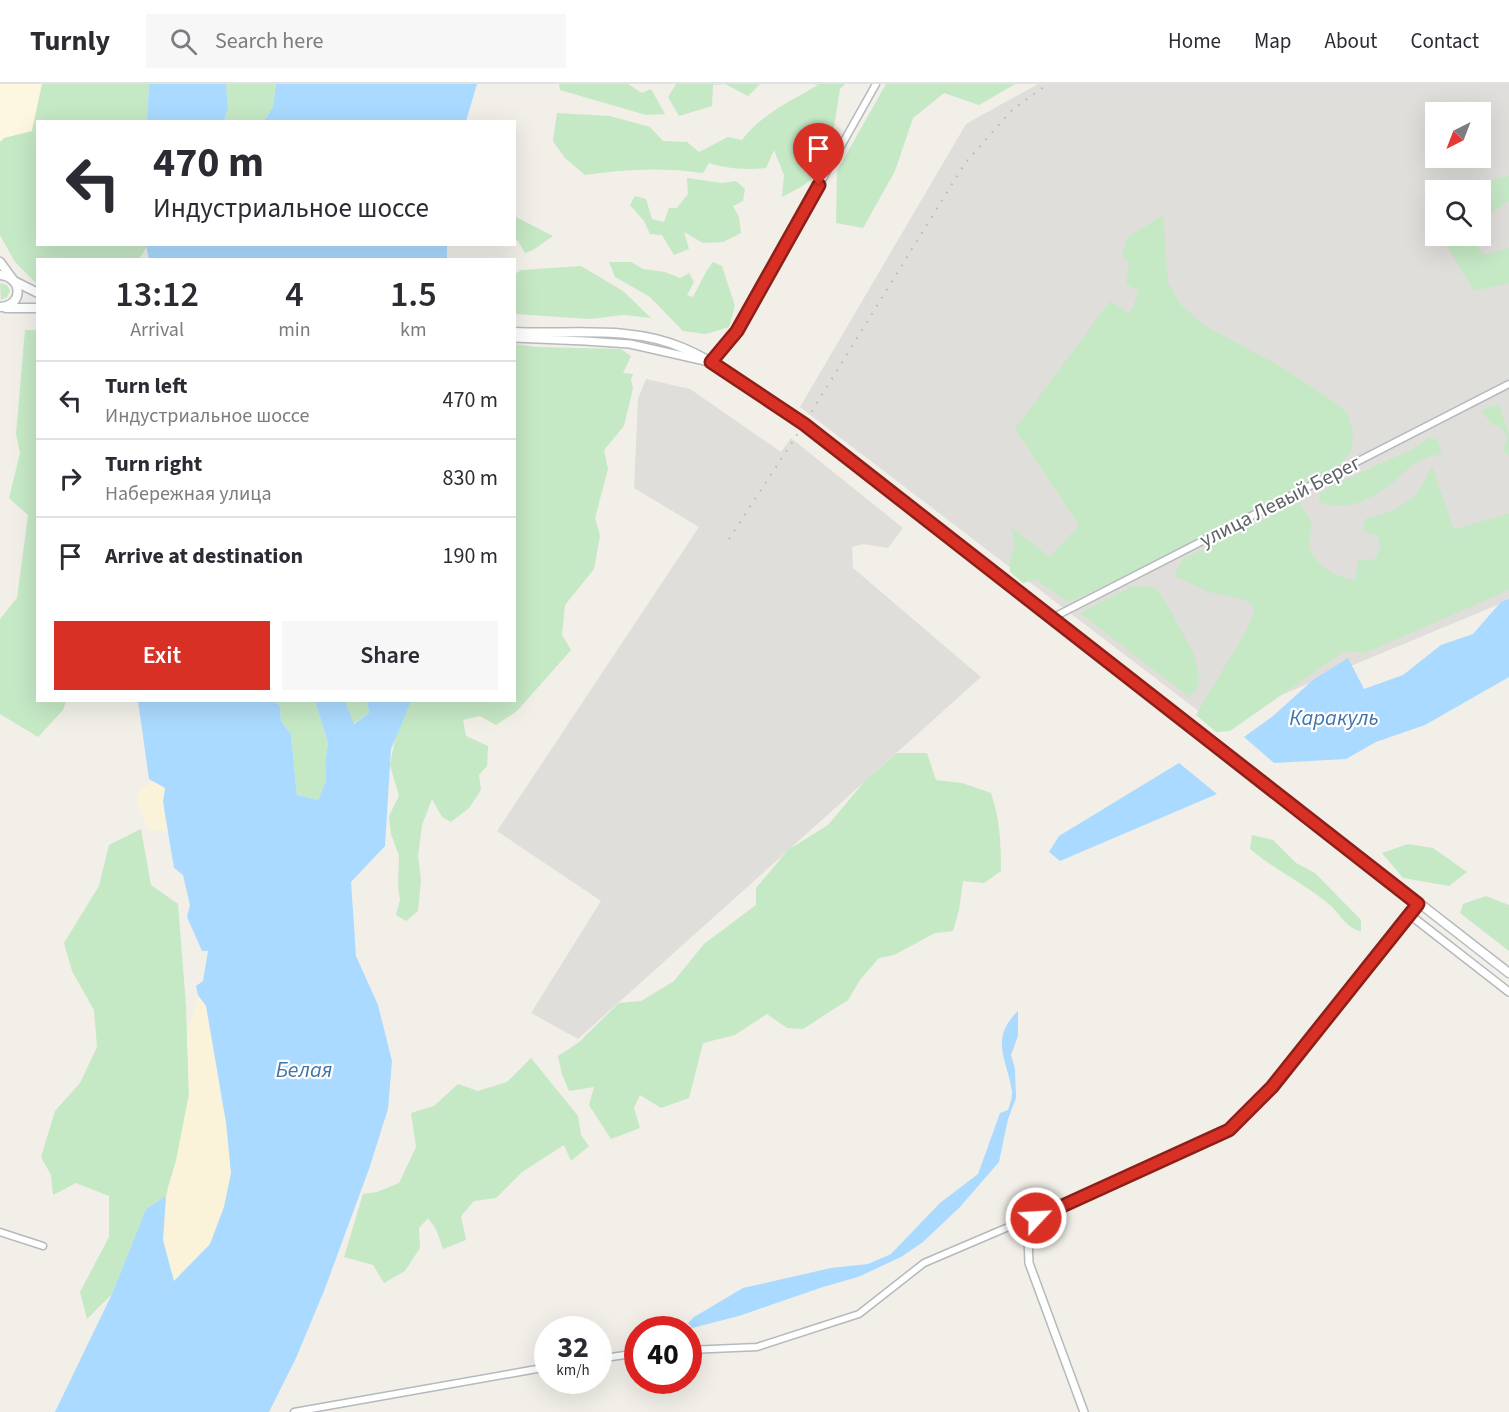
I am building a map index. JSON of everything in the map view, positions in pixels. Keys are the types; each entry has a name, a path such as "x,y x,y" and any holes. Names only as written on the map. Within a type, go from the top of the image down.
{"main road":[{"path":"0,261 18,291 10,305 0,307"},
{"path":"0,275 10,277 36,292"},
{"path":"0,307 36,308"},
{"path":"516,332 622,334 682,348 711,362 804,424 1509,973"}],"street":[{"path":"516,338 630,344 711,362 737,331 876,84"},
{"name":"улица Левый Берег","path":"1052,618 1509,384"},
{"path":"702,1349 757,1347 859,1314 924,1263 1006,1228 1036,1218 1229,1130 1272,1087 1418,904"},
{"path":"1410,915 1509,992"},
{"path":"1036,1218 1028,1238 1029,1263 1084,1412"},
{"path":"0,1232 43,1246"},
{"path":"294,1412 534,1369"}],"shaded area":[{"path":"0,84 42,84 32,131 4,138 0,142"},
{"path":"1038,84 1509,84 1509,600 1214,723 800,407 966,124"},
{"path":"646,379 690,389 781,452 791,438 903,528 888,548 863,544 852,547 853,568 981,677 578,1039 531,1013 601,901 497,831 699,527 634,488 638,399"}],"green space":[{"path":"42,84 149,84 147,120 36,120 36,246 146,246 140,258 36,258 36,283 15,262 0,235 0,142 4,138 32,131"},
{"path":"226,84 276,84 273,107 265,120 225,120 228,108"},
{"path":"559,84 628,84 642,93 651,89 665,114 646,115 560,90"},
{"path":"676,84 725,84 713,85 712,106 679,116 668,97"},
{"path":"725,84 760,84 748,96"},
{"path":"814,84 845,84 840,89 834,127 817,175 782,197 784,175 774,150 766,168 723,167 709,163 703,173 644,170 585,175 565,158 553,141 557,113 610,116 650,127 663,141 687,142 699,152 728,137 742,140 767,116 818,85"},
{"path":"886,84 1015,84 979,105 944,93 913,118 895,171 863,228 836,223 837,171"},
{"path":"1509,176 1509,201 1491,213 1491,180"},
{"path":"687,178 722,183 736,181 745,189 743,201 733,206 739,217 741,233 723,242 703,243 684,232 689,249 674,255 662,235 650,234 644,221 630,205 635,196 646,199 652,219 664,222 669,208 677,208 688,194"},
{"path":"1163,215 1168,283 1181,305 1205,326 1280,366 1347,413 1353,432 1351,453 1322,480 1077,599 1066,601 1036,579 1023,583 1010,572 1010,561 1015,545 1012,528 1050,557 1079,525 1015,429 1110,301 1130,314 1139,291 1126,284 1129,263 1122,256 1128,237"},
{"path":"516,217 553,236 525,253 516,240"},
{"path":"1447,246 1477,246 1484,255 1509,248 1509,283 1474,291"},
{"path":"609,262 631,262 643,269 665,272 680,278 689,273 694,282 687,295 693,297 713,262 722,266 735,306 729,327 706,334 683,331 650,297 615,277"},
{"path":"581,266 623,291 651,318 624,315 590,319 516,314 516,273 521,270"},
{"path":"0,283 7,285 10,291 7,297 1,300"},
{"path":"25,330 36,330 36,702 66,702 63,710 38,737 0,714 0,619 17,598 28,515 9,498 20,453 16,434"},
{"path":"516,344 536,347 621,349 631,356 623,373 633,374 631,380 633,388 624,426 604,450 608,469 595,518 600,536 594,569 565,605 562,635 571,650 517,711 496,725 480,716 463,720 466,736 488,746 487,766 479,775 481,790 469,808 451,822 442,817 432,799 422,825 418,856 421,880 418,911 406,921 396,915 400,900 399,856 391,834 389,816 399,796 390,765 395,739 393,717 399,702 516,702"},
{"path":"1499,404 1509,434 1509,456 1502,449 1508,437 1499,426 1492,425 1481,410"},
{"path":"1428,438 1437,439 1442,454 1426,458 1415,464 1370,498 1341,505 1319,502 1320,493 1331,486 1415,448"},
{"path":"1432,466 1454,530 1509,513 1509,590 1365,653 1344,651 1230,731 1216,732 1196,715 1246,631 1255,610 1246,600 1209,592 1174,576 1183,559 1299,502 1310,519 1310,548 1313,555 1328,570 1355,580 1358,561 1375,559 1380,549 1378,536 1362,530 1365,519 1393,511 1417,494"},
{"path":"1133,586 1148,587 1159,592 1189,644 1196,661 1199,686 1189,697 1080,613"},
{"path":"276,702 315,702 328,743 325,764 326,781 318,800 297,795 291,734 281,721 280,706"},
{"path":"345,702 367,702 369,713 353,724"},
{"path":"897,753 927,753 936,780 962,783 991,793 999,832 1001,871 984,883 963,881 953,931 935,933 894,955 879,958 860,980 848,1000 803,1029 787,1028 767,1014 735,1035 703,1043 689,1098 661,1108 640,1095 634,1108 640,1128 611,1139 589,1105 594,1087 569,1091 558,1056 578,1043 619,1003 641,1001 674,981 704,944 756,905 756,888 788,850 828,825 865,781"},
{"path":"141,829 151,885 178,904 186,1006 189,1097 176,1161 166,1196 146,1209 112,1294 87,1319 80,1292 109,1237 109,1196 76,1183 53,1195 51,1175 41,1157 55,1111 80,1083 97,1047 94,1010 72,971 64,943 99,886 109,845"},
{"path":"1252,835 1273,840 1296,863 1315,873 1361,920 1361,931 1348,924 1320,897 1250,849"},
{"path":"1408,844 1433,848 1467,872 1449,886 1403,878 1382,853"},
{"path":"1486,896 1509,905 1509,951 1460,913 1463,904"},
{"path":"531,1058 578,1116 581,1135 589,1146 571,1161 564,1145 522,1172 496,1198 474,1201 461,1216 466,1240 443,1249 436,1229 428,1218 419,1228 420,1248 405,1271 384,1283 373,1265 344,1257 363,1194 377,1192 399,1183 416,1147 411,1113 434,1106 458,1084 478,1091 507,1082"}],"sand":[{"path":"153,781 165,788 163,802 168,831 149,830 137,804 138,792"},
{"path":"198,997 205,1004 211,1026 218,1068 219,1094 226,1122 231,1173 224,1207 210,1244 177,1284 156,1268 168,1187 176,1161 189,1094 187,1034"}],"water":[{"path":"149,84 226,84 228,108 224,120 147,120"},
{"path":"276,84 477,84 466,120 265,120 273,107"},
{"path":"146,246 447,246 447,258 149,258"},
{"name":"Каракуль","path":"1509,599 1509,677 1425,725 1376,742 1346,759 1274,763 1244,737 1273,716 1313,680 1348,658 1364,689 1403,675 1441,645 1473,634 1501,602"},
{"name":"Белая","path":"138,702 276,702 280,706 281,721 291,734 297,795 318,800 326,781 325,764 328,743 315,702 345,702 354,724 369,713 367,702 411,702 391,749 385,846 351,882 356,956 378,1005 392,1061 388,1109 369,1169 324,1291 296,1358 269,1412 55,1412 112,1294 146,1209 166,1196 163,1240 174,1281 210,1244 224,1207 231,1173 226,1122 206,1006 198,995 196,986 203,981 208,951 202,951 187,917 190,905 183,875 174,868 163,802 165,788 149,779"},
{"path":"1179,763 1217,794 1060,861 1049,852 1059,836"},
{"path":"1018,1011 1018,1036 1011,1055 1015,1069 1016,1098 1008,1119 999,1162 960,1207 923,1242 901,1257 858,1277 739,1316 702,1325 702,1316 696,1316 743,1288 831,1268 868,1264 891,1254 940,1203 978,1174 1000,1113 1008,1110 1012,1096 1002,1050 1004,1031"}],"railway":[{"path":"729,539 804,424 965,163 1013,109 1048,84"}],"route":[{"path":"819,185 737,331 711,362 804,424 1418,904 1272,1087 1229,1130 1036,1218"}]}
